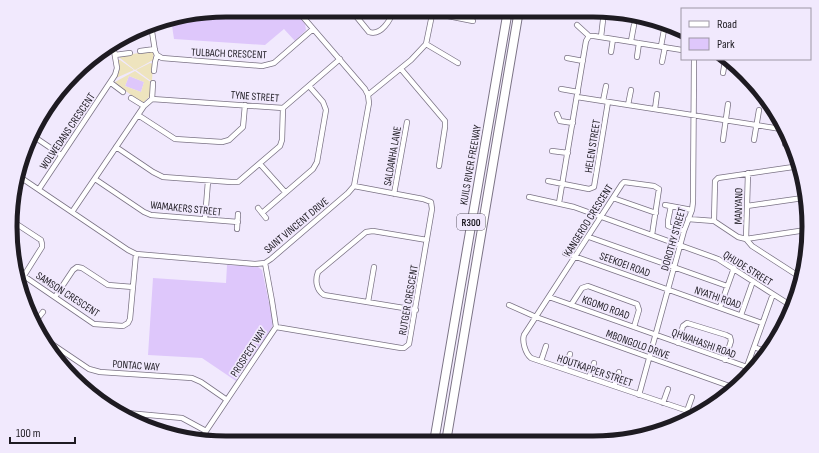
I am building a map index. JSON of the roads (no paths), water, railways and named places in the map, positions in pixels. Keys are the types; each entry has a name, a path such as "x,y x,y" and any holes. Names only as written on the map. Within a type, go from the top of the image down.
{"highway":[{"name":"KUILS RIVER FREEWAY","path":"435,436 507,17"},
{"name":"KUILS RIVER FREEWAY","path":"447,436 518,17"}],"street":[{"path":"303,17 365,89 368,96 369,104 354,186"},
{"path":"357,17 369,32 373,34 378,32 391,17"},
{"path":"368,96 421,51 426,44 432,17"},
{"path":"457,17 473,21"},
{"path":"601,36 603,20"},
{"path":"577,25 589,36 601,36 681,50"},
{"path":"631,41 634,25"},
{"name":"TULBACH CRESCENT","path":"157,55 164,58 267,65 274,62 313,29"},
{"path":"662,62 664,30"},
{"path":"152,31 157,55 154,72"},
{"path":"559,203 586,42 589,36"},
{"path":"611,52 613,39"},
{"path":"637,57 639,43"},
{"path":"426,44 458,63"},
{"path":"140,51 155,49"},
{"name":"WOLWEDANS CRESCENT","path":"39,189 111,83 116,72 114,50"},
{"path":"115,55 130,53"},
{"path":"567,58 583,61"},
{"name":"TYNE STREET","path":"152,99 283,108 340,59"},
{"name":"DOROTHY STREET","path":"639,395 684,231 692,210 694,60"},
{"path":"722,73 724,63"},
{"path":"401,69 445,121 439,166"},
{"path":"111,83 123,92"},
{"path":"72,212 144,106 152,99 153,83"},
{"path":"262,213 313,169 317,162 326,110 323,102 309,86"},
{"path":"606,86 606,101"},
{"path":"561,89 606,101 777,128"},
{"path":"628,105 631,90"},
{"path":"655,109 657,94"},
{"path":"131,98 144,106"},
{"name":"HELEN STREET","path":"562,184 588,189 592,189 595,186 606,101"},
{"path":"723,140 728,104"},
{"path":"138,115 177,140 222,142 229,140 243,127 245,105"},
{"path":"116,147 163,177 238,182 281,144 283,108"},
{"path":"754,140 759,110"},
{"path":"557,114 560,121 573,123"},
{"name":"SALDANHA LANE","path":"394,194 407,122"},
{"path":"37,139 61,156"},
{"path":"552,151 568,153"},
{"path":"260,164 285,192"},
{"path":"714,221 716,180 719,177 793,167"},
{"name":"MANYANO","path":"746,239 748,174"},
{"name":"SAINT VINCENT DRIVE","path":"23,179 136,254 255,264 265,263 271,259 354,186"},
{"name":"WAMAKERS STREET","path":"95,179 148,214 155,216 238,222"},
{"path":"206,219 208,181"},
{"path":"548,181 562,184"},
{"name":"KANGEROO CRESCENT","path":"536,317 624,182 656,186 659,189 652,235"},
{"name":"RUTGER CRESCENT","path":"276,327 404,348 409,344 416,310 432,208 431,202 423,199 354,186"},
{"name":"QHUDE STREET","path":"529,197 559,203 718,259 787,303"},
{"path":"613,198 656,213"},
{"path":"747,206 800,199"},
{"path":"665,204 692,210"},
{"path":"671,206 668,226 684,231"},
{"path":"258,208 266,218"},
{"path":"237,229 238,214"},
{"path":"688,219 714,221 738,237 746,239 802,231"},
{"path":"17,224 42,242 42,247 23,276"},
{"path":"416,310 324,295 318,291 316,280 318,272 366,232 373,231 427,240"},
{"path":"589,237 727,286"},
{"path":"746,239 752,246 796,275"},
{"name":"SEEKOEI ROAD","path":"565,253 668,289"},
{"name":"SAMSON CRESCENT","path":"23,276 92,323 123,326 127,325 130,319 136,254"},
{"name":"PROSPECT WAY","path":"204,435 276,327 265,263"},
{"path":"55,297 73,270 77,267 82,268 108,285 133,287"},
{"path":"368,302 374,267"},
{"path":"720,307 734,268"},
{"path":"741,315 753,281"},
{"path":"571,305 582,288 588,286 637,304 639,310 634,327"},
{"name":"NYATHI ROAD","path":"668,289 762,323"},
{"path":"745,371 773,294"},
{"name":"KGOMO ROAD","path":"549,297 656,335"},
{"name":"MBONGOLO DRIVE","path":"509,305 536,317 729,386"},
{"path":"38,317 43,312"},
{"name":"HOUTKAPPER STREET","path":"536,317 523,339 529,356 687,411"},
{"path":"678,343 683,326 687,323 728,336 731,338 731,343 725,360"},
{"name":"QHWAHASHI ROAD","path":"656,335 746,367"},
{"name":"PONTAC WAY","path":"53,345 89,369 100,372 192,378 201,382 227,400"},
{"path":"541,361 546,346"},
{"path":"754,347 762,350"},
{"path":"565,369 570,354"},
{"path":"589,378 594,363"},
{"path":"614,386 618,372"},
{"path":"663,403 668,389"},
{"path":"687,411 692,397"},
{"path":"133,414 182,418 206,431"}]}
